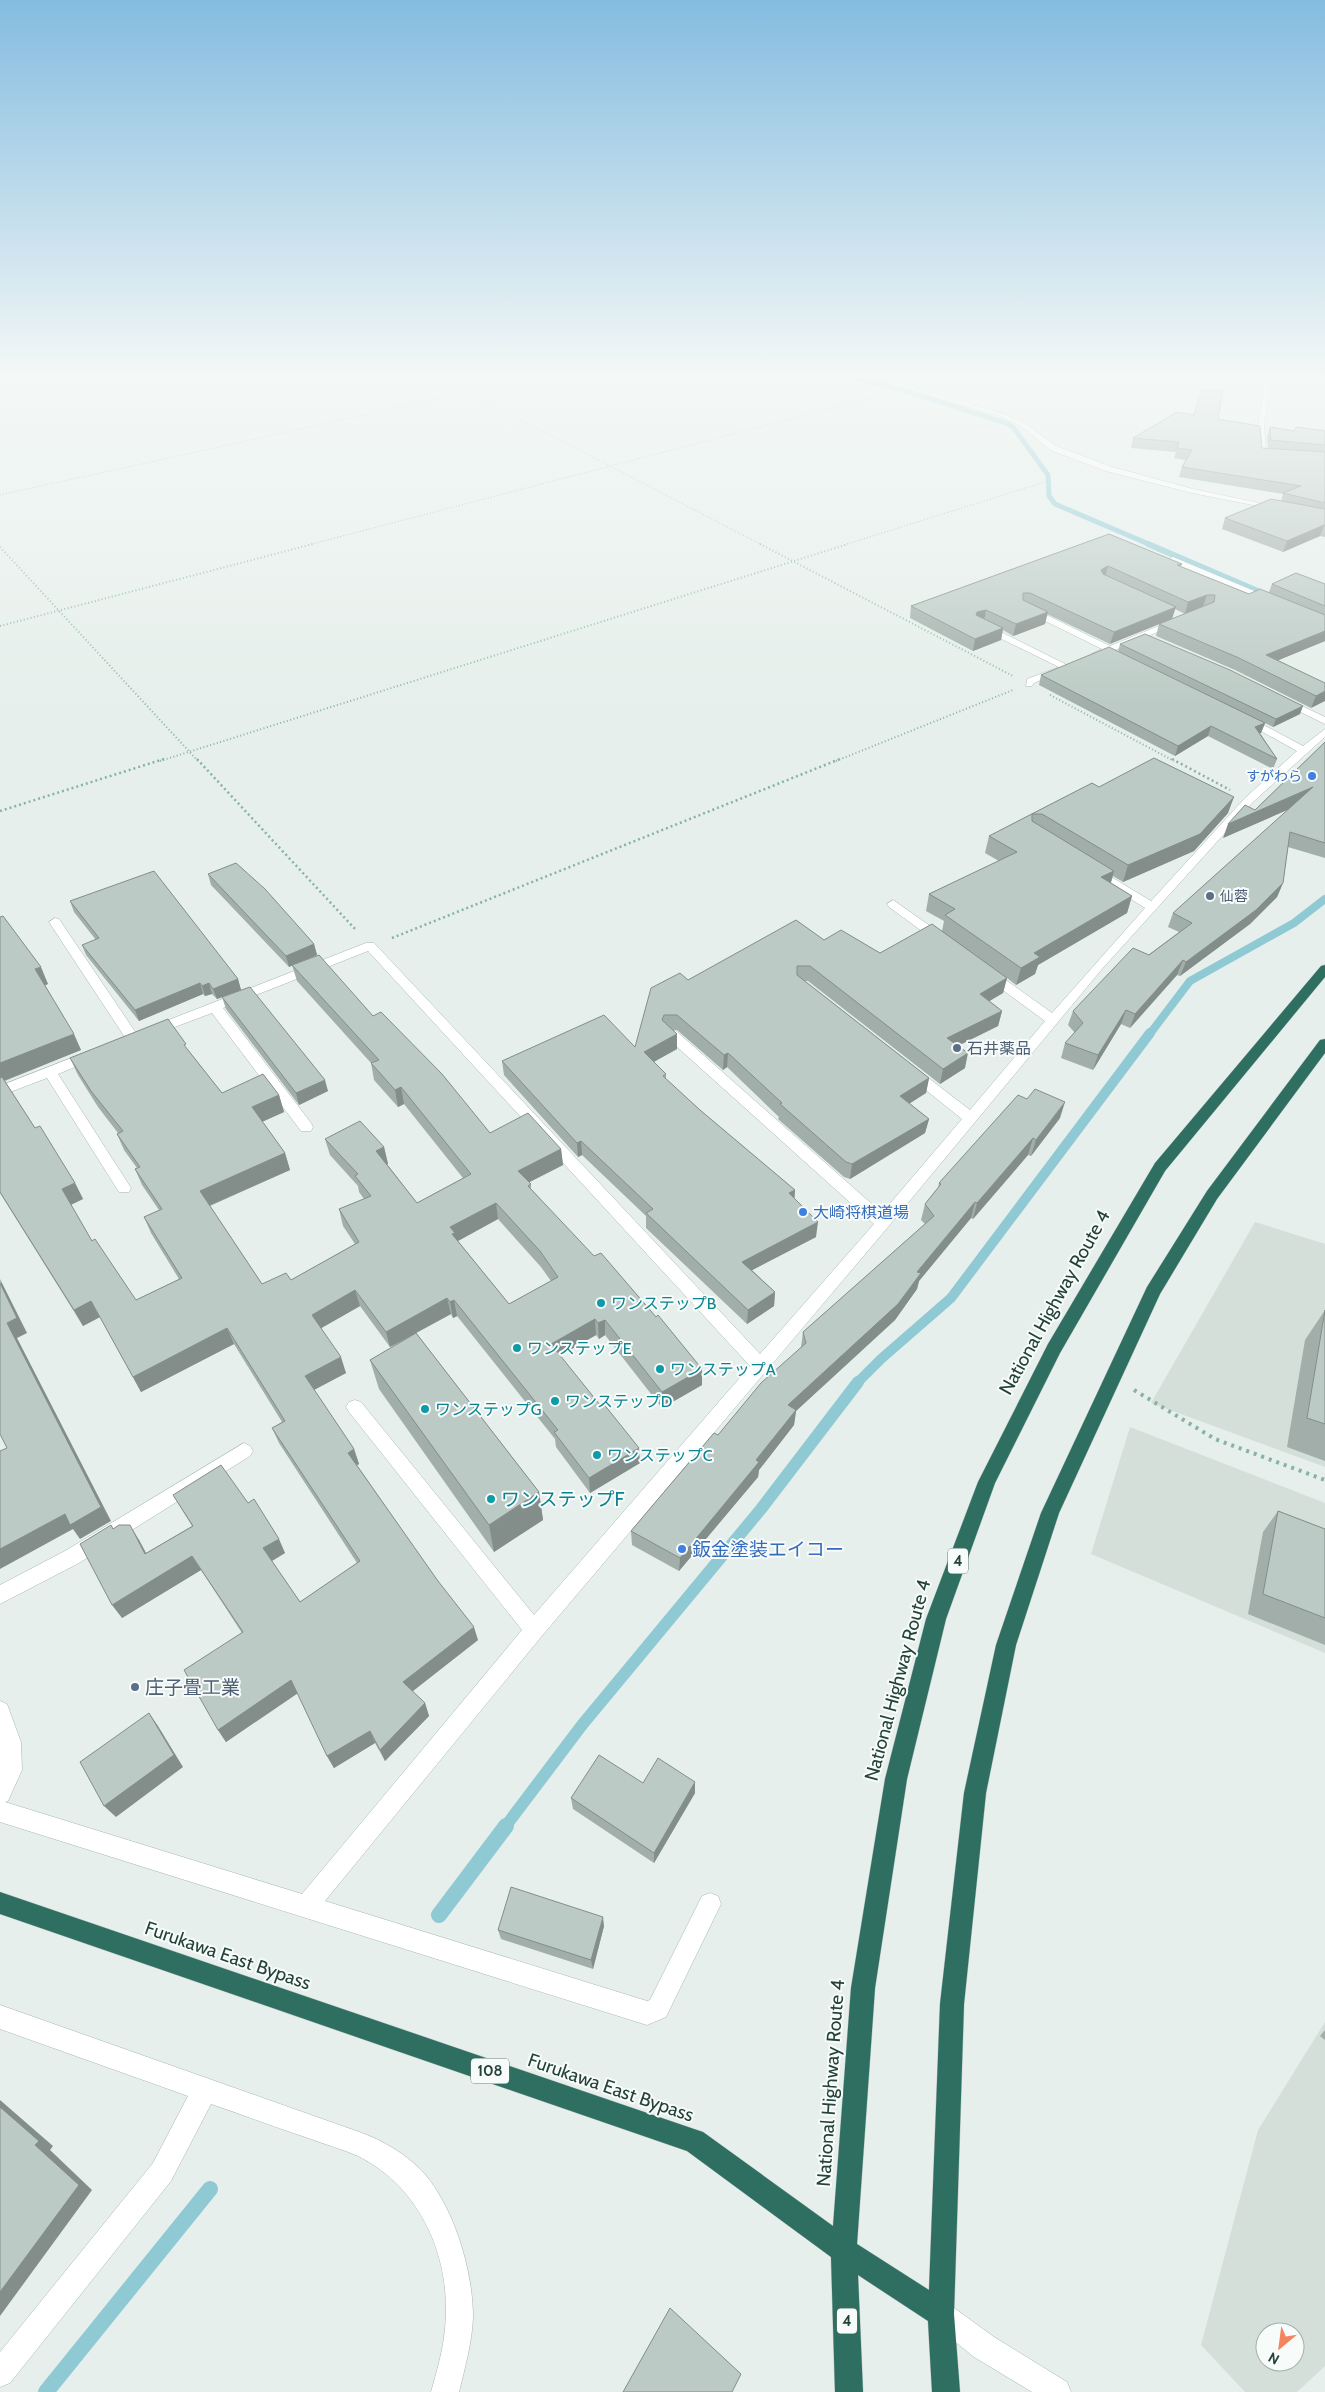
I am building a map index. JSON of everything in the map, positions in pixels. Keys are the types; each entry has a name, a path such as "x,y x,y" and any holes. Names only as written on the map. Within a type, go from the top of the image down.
{"highway":[{"name":"National Highway Route 4","path":"849,2392 844,2250 863,1988 896,1779 936,1619 987,1482 1054,1350 1160,1167 1325,969"},
{"path":"946,2392 941,2314 952,2004 975,1793 1006,1645 1050,1513 1153,1291 1212,1194 1324,1046"},
{"name":"Furukawa East Bypass","path":"0,1904 694,2141 844,2250 941,2314"}],"street":[{"path":"1179,488 1284,509"},
{"path":"1174,560 1280,605"},
{"path":"1024,608 1123,659"},
{"path":"1029,684 1030,681 1184,619 1175,615"},
{"path":"980,625 1074,664"},
{"path":"1143,636 1161,643"},
{"path":"1274,695 1325,721"},
{"path":"1234,712 1303,750"},
{"path":"306,1906 534,1630 883,1223 1098,966 1250,800 1325,732"},
{"path":"1084,865 1152,907"},
{"path":"893,904 949,945"},
{"path":"55,922 129,1041 370,946 761,1366"},
{"path":"981,968 1053,1020"},
{"path":"214,1007 306,1127"},
{"path":"671,1034 883,1223"},
{"path":"0,1091 105,1050"},
{"path":"902,1064 971,1118"},
{"path":"50,1072 124,1188"},
{"path":"355,1407 534,1630"},
{"path":"0,1595 72,1557 244,1451"},
{"path":"0,1711 11,1742 12,1770 0,1793"},
{"path":"0,1811 648,2012 658,2009 710,1904"},
{"path":"0,2017 362,2144 388,2159 416,2184 435,2217 451,2255 459,2306 456,2351 445,2392"},
{"path":"0,2373 162,2172 206,2090"},
{"path":"941,2314 984,2347 1056,2392"}],"path":[{"path":"0,495 34,488"},
{"path":"0,626 531,488"},
{"path":"655,488 1250,800"},
{"path":"0,811 1027,488"},
{"path":"0,546 370,946 1029,684"},
{"path":"1113,1378 1215,1439 1325,1480"}],"shaded area":[{"path":"1255,1222 1325,1244 1325,1467 1151,1403"},
{"path":"1130,1427 1325,1503 1325,1653 1091,1554"},
{"path":"1325,2022 1325,2366 1297,2392 1245,2392 1201,2345 1258,2130"}],"building":[{"path":"1297,488 1325,488 1325,503 1283,493"},
{"path":"1271,499 1325,509 1325,526 1287,541 1225,518"},
{"path":"1109,534 1182,564 1177,565 1249,594 1260,589 1325,615 1325,631 1266,655 1325,683 1325,691 1316,696 1239,658 1159,624 1214,602 1215,595 1207,595 1188,602 1108,566 1101,570 1103,574 1176,607 1114,632 1030,593 1023,593 1023,600 1048,612 1016,624 986,610 977,612 976,615 1003,628 975,639 911,606"},
{"path":"1296,573 1325,584 1325,606 1272,584"},
{"path":"1145,634 1230,670 1303,706 1276,719 1120,644"},
{"path":"1109,647 1265,723 1255,727 1277,759 1211,726 1178,746 1041,675"},
{"path":"1325,742 1325,843 1290,832 1283,883 1256,910 1186,962 1183,960 1135,1014 1126,1010 1098,1055 1065,1043 1083,1023 1073,1011 1133,948 1149,955 1192,923 1173,913 1313,787 1228,824 1245,805 1255,810"},
{"path":"1154,758 1234,797 1200,834 1128,865 1042,814 1032,814 1032,821 1114,871 1101,877 1132,896 1034,953 1040,957 1021,968 945,915 955,909 929,894 1017,852 989,836 1092,783 1099,787"},
{"path":"236,863 265,889 314,944 286,956 208,874"},
{"path":"154,871 238,979 213,989 209,983 202,986 200,983 135,1010 82,945 99,938 70,901"},
{"path":"3,916 41,967 35,969 74,1034 0,1063 0,917"},
{"path":"796,920 824,940 841,930 880,953 932,924 1007,978 980,994 1002,1011 947,1038 968,1053 943,1069 810,966 797,966 797,975 929,1078 900,1096 929,1119 852,1164 846,1162 780,1104 782,1103 728,1053 724,1055 677,1015 664,1015 662,1020 677,1034 644,1052 666,1074 663,1076 700,1110 795,1190 789,1193 818,1222 742,1262 775,1292 748,1310 646,1213 653,1209 581,1141 577,1143 502,1061 604,1015 635,1047 651,988 680,973 688,980"},
{"path":"319,955 373,1016 381,1012 442,1074 490,1133 528,1113 561,1149 518,1171 531,1184 528,1186 594,1256 601,1253 656,1317 658,1315 702,1369 662,1392 605,1320 598,1323 595,1319 551,1344 600,1405 603,1403 639,1448 589,1478 554,1432 558,1430 454,1300 450,1302 447,1298 386,1332 355,1290 312,1315 341,1357 305,1376 354,1449 348,1453 438,1581 474,1627 403,1682 425,1703 380,1750 370,1731 327,1756 291,1680 218,1730 184,1670 243,1632 192,1556 112,1605 80,1544 111,1525 113,1529 119,1525 130,1525 145,1554 193,1526 173,1495 221,1465 248,1503 254,1499 279,1539 263,1548 300,1602 360,1561 272,1428 285,1421 227,1328 133,1377 91,1301 74,1310 0,1192 0,1078 2,1077 35,1128 40,1126 75,1183 62,1189 92,1241 95,1239 136,1300 182,1278 144,1217 162,1209 135,1169 140,1167 117,1134 123,1131 91,1091 70,1058 168,1019 186,1044 184,1045 222,1093 263,1074 279,1095 252,1107 285,1153 200,1191 262,1284 286,1273 291,1280 359,1242 339,1209 371,1196 355,1176 358,1174 325,1139 360,1121 384,1147 376,1151 417,1203 471,1174 401,1087 395,1090 371,1063 379,1060 292,965","holes":["496,1203 540,1251 558,1277 509,1304 452,1234 455,1233 450,1227"]},
{"path":"250,987 325,1080 296,1093 222,997"},
{"path":"1035,1089 1065,1102 1036,1140 1033,1138 977,1203 975,1202 917,1272 921,1273 898,1304 788,1405 796,1410 756,1460 759,1462 680,1558 631,1531 714,1433 718,1435 761,1383 806,1343 803,1332 934,1216 925,1204 941,1184 939,1183 1018,1095 1027,1099"},
{"path":"0,1283 17,1318 7,1323 101,1507 70,1525 65,1514 0,1549 0,1451 7,1448 0,1434"},
{"path":"1325,1310 1325,1424 1307,1418"},
{"path":"416,1333 539,1492 489,1525 370,1360"},
{"path":"1278,1511 1325,1529 1325,1618 1263,1594"},
{"path":"149,1713 174,1755 104,1806 80,1762"},
{"path":"599,1755 643,1783 658,1758 695,1782 654,1853 571,1798"},
{"path":"511,1887 603,1917 591,1960 498,1930"},
{"path":"0,2107 39,2141 35,2145 79,2185 0,2292"},
{"path":"670,2308 741,2374 732,2392 623,2392"}],"waterway":[{"path":"1049,488 1049,496 1055,504 1151,545"},
{"path":"1148,544 1267,595"},
{"path":"1149,1035 1190,981 1294,923 1325,899"},
{"path":"858,1382 881,1359 951,1298 1150,1033"},
{"path":"505,1827 582,1725 761,1509 858,1382"},
{"path":"439,1915 506,1826"},
{"path":"46,2392 210,2189"}],"place":[{"name":"すがわら","path":"1312,776"},
{"name":"仙蓉","path":"1210,896"},
{"name":"石井薬品","path":"957,1048"},
{"name":"大崎将棋道場","path":"803,1212"},
{"name":"ワンステップB","path":"601,1303"},
{"name":"ワンステップE","path":"517,1348"},
{"name":"ワンステップA","path":"660,1369"},
{"name":"ワンステップD","path":"555,1401"},
{"name":"ワンステップG","path":"425,1409"},
{"name":"ワンステップC","path":"597,1455"},
{"name":"ワンステップF","path":"491,1499"},
{"name":"鈑金塗装エイコー","path":"682,1549"},
{"name":"庄子畳工業","path":"135,1687"}]}
